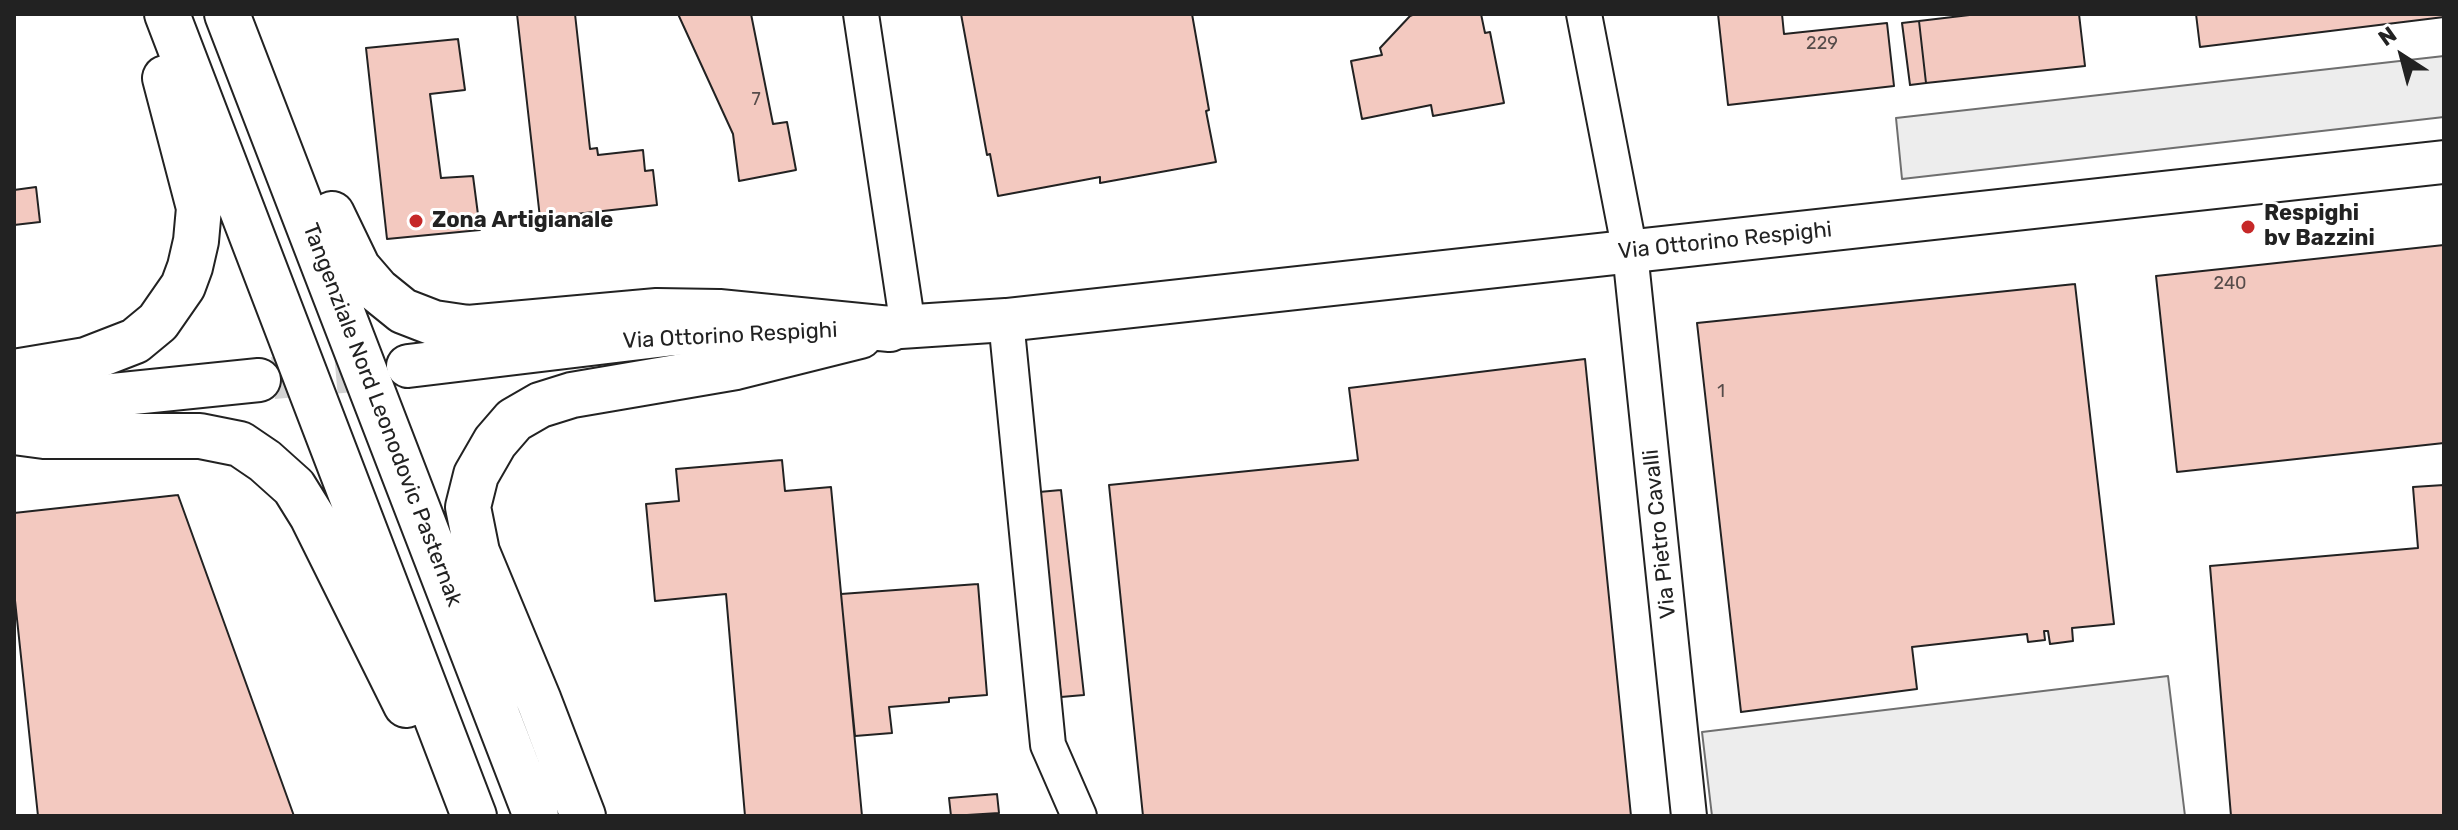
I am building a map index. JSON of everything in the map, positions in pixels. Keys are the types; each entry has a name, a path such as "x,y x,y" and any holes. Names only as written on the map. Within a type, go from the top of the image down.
{"highway":[{"path":"14,372 86,360 135,341 158,322 183,286 196,241 199,208 147,14"},
{"path":"167,14 472,816"},
{"name":"Tangenziale Nord Leonodovic Pasternak","path":"227,14 536,811"},
{"path":"240,14 358,268 377,290 403,311 434,323 468,328 657,311 719,312 899,328"},
{"path":"583,816 477,552 468,507 476,475 495,442 514,420 540,405 572,395 736,367 899,328"},
{"path":"14,432 44,436 200,436 240,444 265,461 294,487 312,516 396,689 472,816"}],"street":[{"path":"861,14 899,328"},
{"name":"Via Pietro Cavalli","path":"1584,14 1630,252 1689,816"},
{"name":"Via Ottorino Respighi","path":"408,366 674,334 899,328 1006,320 2444,162"},
{"path":"1006,320 1048,745 1079,816"},
{"path":"14,409 84,398 259,380"}],"shaded area":[{"path":"2444,56 2444,117 1902,179 1896,118"},
{"path":"2168,676 2185,816 1712,816 1702,732"}],"building":[{"path":"517,14 575,14 590,149 597,148 598,155 643,150 645,171 653,170 657,205 540,218"},
{"path":"678,14 751,14 773,124 787,122 796,170 739,181 733,134"},
{"path":"961,14 1192,14 1216,162 1100,183 1100,177 998,196 990,154 987,155"},
{"path":"1415,14 1481,14 1485,33 1490,32 1504,103 1433,116 1431,105 1362,119 1351,61 1382,55 1380,48"},
{"path":"1718,14 1782,14 1784,34 1887,23 1894,86 1728,105"},
{"path":"1978,14 2079,14 2085,66 1926,83 1919,21"},
{"path":"2196,14 2444,14 2444,17 2200,47"},
{"path":"1919,21 1926,83 1910,85 1902,23"},
{"path":"458,39 465,90 430,94 441,178 473,176 480,230 387,239 366,48"},
{"path":"36,187 40,222 14,225 14,190"},
{"path":"2444,245 2444,443 2177,472 2156,276"},
{"path":"2075,284 2114,624 2072,628 2073,641 2050,644 2048,631 2044,631 2045,640 2028,642 2027,634 1912,647 1917,689 1741,712 1697,323"},
{"path":"1585,359 1631,816 1143,816 1109,485 1358,460 1349,388"},
{"path":"782,460 785,491 831,487 862,816 745,816 726,594 655,601 646,504 679,501 676,469"},
{"path":"2444,485 2444,816 2231,816 2210,566 2418,548 2413,487"},
{"path":"1061,490 1084,695 1061,697 1039,492"},
{"path":"178,495 294,816 38,816 14,591 14,513"},
{"path":"978,584 987,695 889,707 892,733 855,736 841,594"},
{"path":"997,794 999,813 951,816 949,798"}],"tunnel":[{"path":"273,378 398,367"}],"place":[{"name":"Zona Artigianale","path":"416,221"},
{"name":"Respighi bv Bazzini","path":"2248,227"}]}
